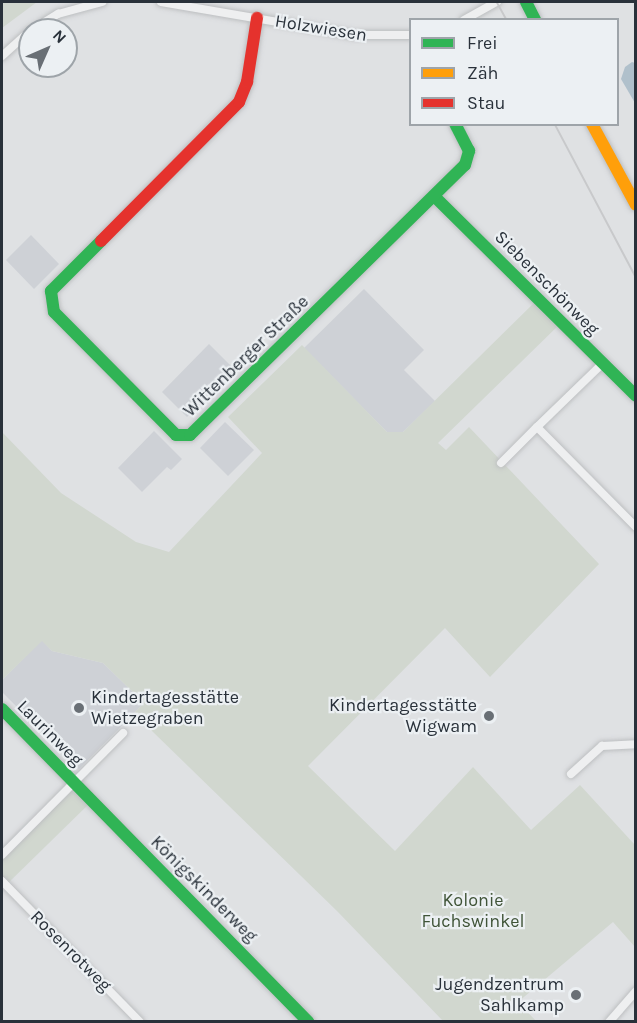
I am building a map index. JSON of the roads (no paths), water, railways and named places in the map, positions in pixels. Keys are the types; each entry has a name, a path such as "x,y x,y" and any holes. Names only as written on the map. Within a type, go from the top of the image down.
{"street":[{"path":"52,18 58,14 102,2"},
{"name":"Holzwiesen","path":"161,2 355,35 409,35"},
{"path":"468,18 497,2"},
{"path":"526,2 534,18"},
{"name":"Wittenberger Straße","path":"257,18 247,82 239,102 51,291 54,312 158,420 176,435 190,435 199,429 465,165 468,151 456,126"},
{"path":"2,56 18,42"},
{"path":"593,126 636,205"},
{"name":"Siebenschönweg","path":"434,196 636,396"},
{"path":"501,463 603,364"},
{"path":"537,428 636,527"},
{"name":"Laurinweg","path":"2,709 73,783"},
{"path":"2,855 123,733"},
{"path":"571,774 602,746 636,744"},
{"name":"Königskinderweg","path":"73,783 309,1022"},
{"name":"Rosenrotweg","path":"2,881 140,1022"},
{"path":"609,1022 636,991"}],"water":[{"path":"632,62 635,63 635,103 621,79 625,67"}],"tram line":[{"path":"497,2 506,18"},
{"path":"556,126 636,277"}],"place":[{"name":"Kindertagesstätte Wietzegraben","path":"79,708"},
{"name":"Kindertagesstätte Wigwam","path":"489,716"},
{"name":"Jugendzentrum Sahlkamp","path":"576,995"}],"park label":[{"name":"Kolonie Fuchswinkel","path":"473,911"}]}
